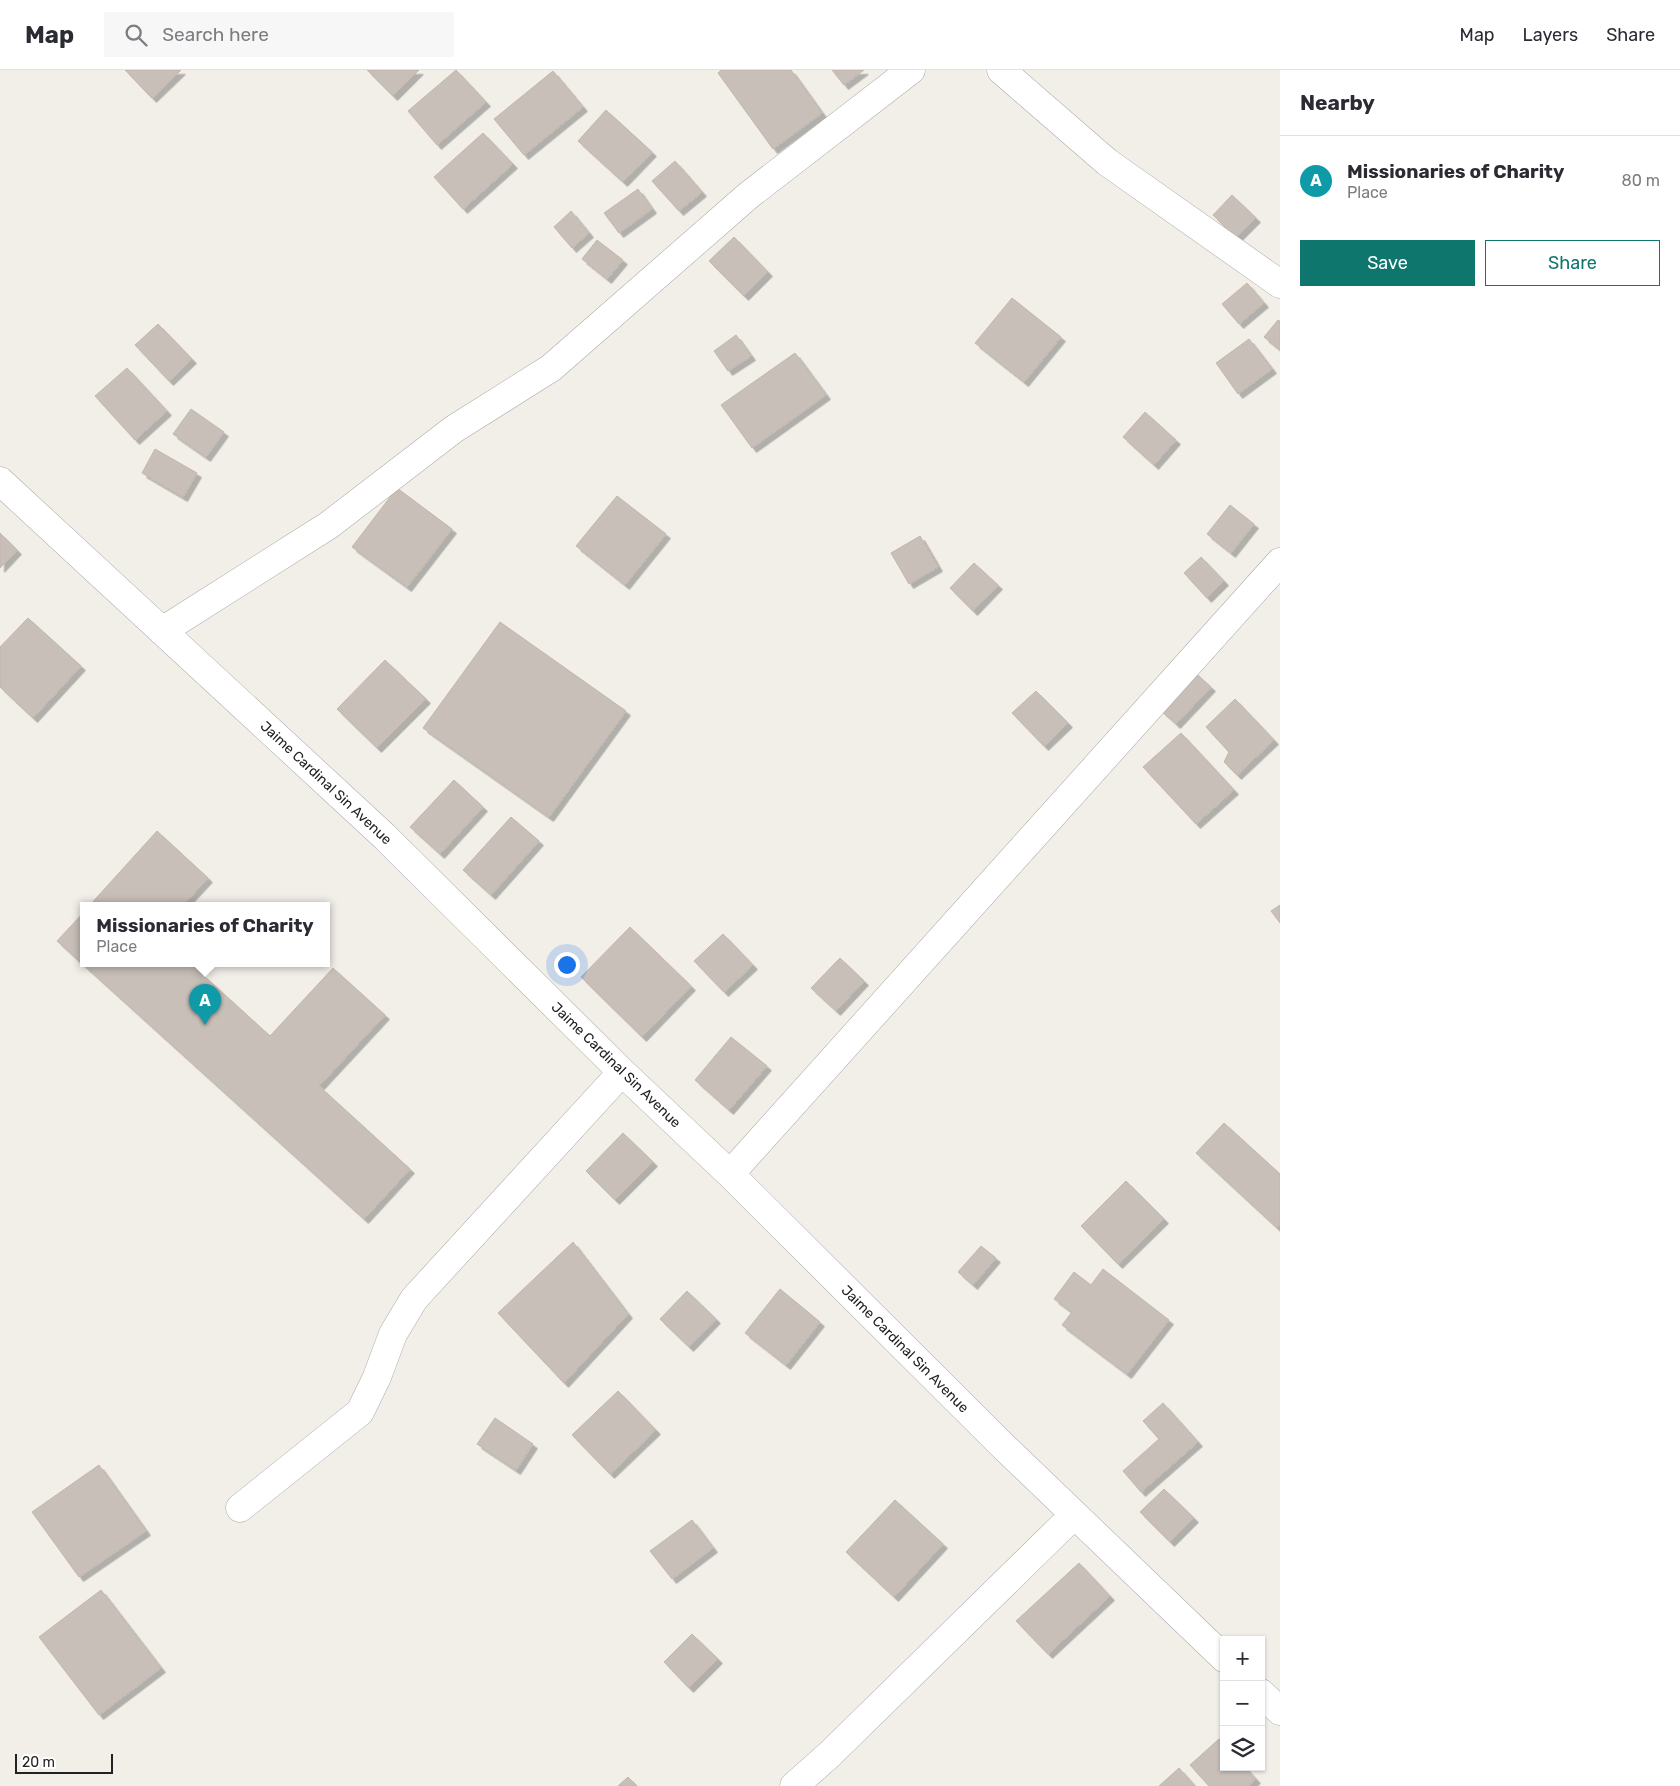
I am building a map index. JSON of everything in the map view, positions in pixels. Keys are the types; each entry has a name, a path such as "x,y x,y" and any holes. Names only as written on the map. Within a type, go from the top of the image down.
{"street":[{"path":"162,631 329,525 454,429 551,368 750,195 911,70"},
{"path":"1001,70 1107,162 1280,284"},
{"name":"Jaime Cardinal Sin Avenue","path":"0,481 384,836 622,1072 730,1174 1074,1515 1220,1654"},
{"path":"730,1174 1280,562"},
{"path":"240,1508 360,1412 377,1377 393,1334 414,1299 622,1072"},
{"path":"794,1786 830,1754 1074,1515"},
{"path":"1265,1697 1280,1711"}],"building":[{"path":"125,70 181,70 152,98"},
{"path":"367,70 419,70 393,96"},
{"path":"456,70 486,102 437,145 408,111"},
{"path":"721,70 791,70 822,113 773,149 718,73"},
{"path":"832,70 864,70 844,85"},
{"path":"553,71 583,107 524,155 494,119"},
{"path":"606,110 652,152 623,182 578,141"},
{"path":"483,133 513,164 463,209 434,177"},
{"path":"675,161 702,192 679,211 652,181"},
{"path":"638,189 652,209 619,233 604,213"},
{"path":"1232,195 1256,218 1236,238 1213,215"},
{"path":"571,211 589,233 572,248 554,227"},
{"path":"734,237 768,272 744,296 709,261"},
{"path":"597,240 623,260 607,279 582,259"},
{"path":"1247,283 1264,303 1239,324 1222,304"},
{"path":"1012,298 1061,337 1024,382 975,343"},
{"path":"1278,320 1280,321 1280,350 1264,337"},
{"path":"158,324 192,359 169,381 135,345"},
{"path":"736,335 751,356 728,371 714,351"},
{"path":"1249,339 1272,369 1238,394 1216,363"},
{"path":"795,353 826,395 752,448 721,405"},
{"path":"127,368 167,411 135,440 95,396"},
{"path":"191,409 224,432 206,457 173,434"},
{"path":"1145,412 1176,440 1154,465 1123,437"},
{"path":"155,449 197,473 183,497 142,473"},
{"path":"397,488 452,529 407,587 352,547"},
{"path":"617,496 666,534 625,585 576,546"},
{"path":"1230,505 1254,524 1231,553 1207,534"},
{"path":"0,533 17,550 0,568"},
{"path":"920,536 938,567 909,584 891,553"},
{"path":"1201,557 1224,581 1207,598 1184,573"},
{"path":"974,563 998,585 973,611 950,588"},
{"path":"28,618 81,666 33,718 0,687 0,647"},
{"path":"500,622 626,711 549,817 423,728"},
{"path":"385,660 426,699 377,748 337,709"},
{"path":"1190,668 1211,687 1176,724 1156,706"},
{"path":"1036,691 1068,723 1044,746 1012,713"},
{"path":"1235,699 1274,740 1237,775 1224,762 1229,752 1206,727"},
{"path":"1181,733 1234,790 1196,824 1143,767"},
{"path":"454,780 483,807 440,854 410,827"},
{"path":"511,817 539,841 491,895 463,870"},
{"path":"157,831 208,878 186,902 93,902"},
{"path":"1280,905 1280,923 1271,911"},
{"path":"80,916 80,962 57,941"},
{"path":"630,927 691,986 642,1037 581,977"},
{"path":"723,934 753,965 724,992 694,961"},
{"path":"840,958 864,981 836,1011 811,988"},
{"path":"86,967 194,967 270,1036 333,968 385,1015 319,1086 410,1169 364,1219"},
{"path":"731,1037 767,1066 729,1110 695,1080"},
{"path":"1224,1123 1280,1174 1280,1225 1277,1228 1196,1153"},
{"path":"623,1133 653,1162 615,1200 586,1171"},
{"path":"1126,1181 1164,1219 1118,1264 1081,1226"},
{"path":"573,1242 628,1314 564,1383 498,1313"},
{"path":"981,1246 996,1258 973,1285 958,1272"},
{"path":"1103,1269 1169,1320 1127,1374 1062,1325 1072,1312 1054,1299 1074,1272 1091,1285"},
{"path":"780,1289 820,1322 786,1365 745,1333"},
{"path":"687,1291 716,1319 689,1347 660,1319"},
{"path":"618,1391 656,1430 610,1474 572,1435"},
{"path":"1163,1403 1198,1442 1141,1492 1123,1471 1159,1439 1143,1421"},
{"path":"495,1418 533,1444 516,1470 477,1444"},
{"path":"99,1465 146,1531 79,1577 32,1512"},
{"path":"1164,1489 1194,1518 1170,1542 1140,1512"},
{"path":"895,1500 943,1544 894,1597 846,1552"},
{"path":"692,1520 713,1548 672,1579 650,1551"},
{"path":"1079,1563 1110,1596 1048,1654 1016,1621"},
{"path":"101,1590 161,1668 99,1715 39,1637"},
{"path":"692,1634 718,1659 689,1688 664,1662"},
{"path":"1219,1739 1220,1771 1249,1771 1256,1779 1248,1786 1209,1786 1190,1765"},
{"path":"1179,1768 1195,1786 1159,1786"},
{"path":"628,1777 637,1786 618,1786"}],"place":[{"name":"Missionaries of Charity","path":"205,1025"}]}
